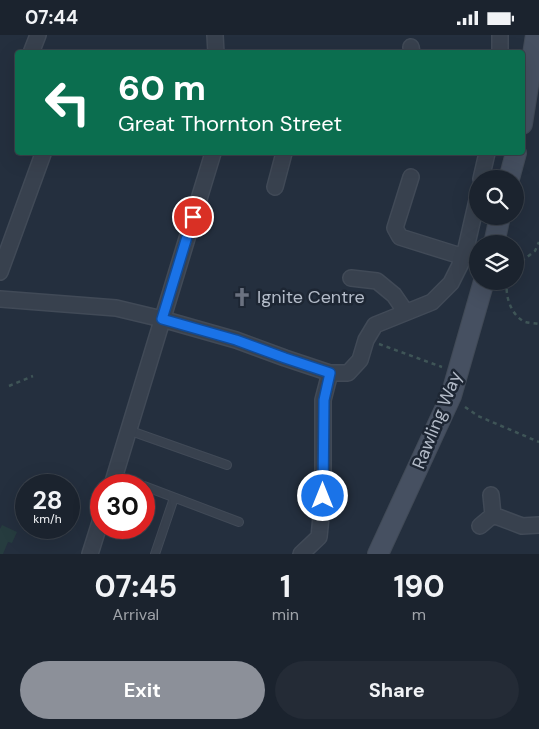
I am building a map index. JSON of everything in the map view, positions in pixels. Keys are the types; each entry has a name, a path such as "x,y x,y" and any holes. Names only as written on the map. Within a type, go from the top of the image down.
{"street":[{"path":"32,50 38,35"},
{"path":"215,35 216,50"},
{"path":"500,35 500,50"},
{"path":"525,105 536,35"},
{"path":"0,272 44,155"},
{"path":"115,474 212,155"},
{"path":"275,187 283,155"},
{"path":"483,170 487,155"},
{"path":"512,170 516,155"},
{"path":"411,177 395,228 400,237 464,257"},
{"path":"0,299 116,308 236,340 330,373 348,373 360,360 366,340 375,325 432,302 451,283 464,257 471,225"},
{"path":"351,278 377,281 394,295 406,311"},
{"name":"Rawling Way","path":"378,554 451,396 481,290"},
{"path":"301,554 319,537 323,496 324,400 330,373"},
{"path":"491,495 493,515"},
{"path":"493,515 522,526 539,525"},
{"path":"480,526 493,515"},
{"path":"90,554 95,539"}],"lane":[{"path":"128,430 227,465"},
{"path":"155,491 239,522"},
{"path":"154,554 174,498"}],"path":[{"path":"524,259 535,251 539,242"},
{"path":"507,290 507,296 512,309 524,321 539,324"},
{"path":"9,387 33,376"}],"green space":[{"path":"2,525 15,531 12,543 8,542 3,554 0,554 0,529"}],"place":[{"name":"Ignite Centre","path":"242,297"}],"route":[{"path":"193,217 162,319 236,340 330,373 324,400 323,496"}]}
